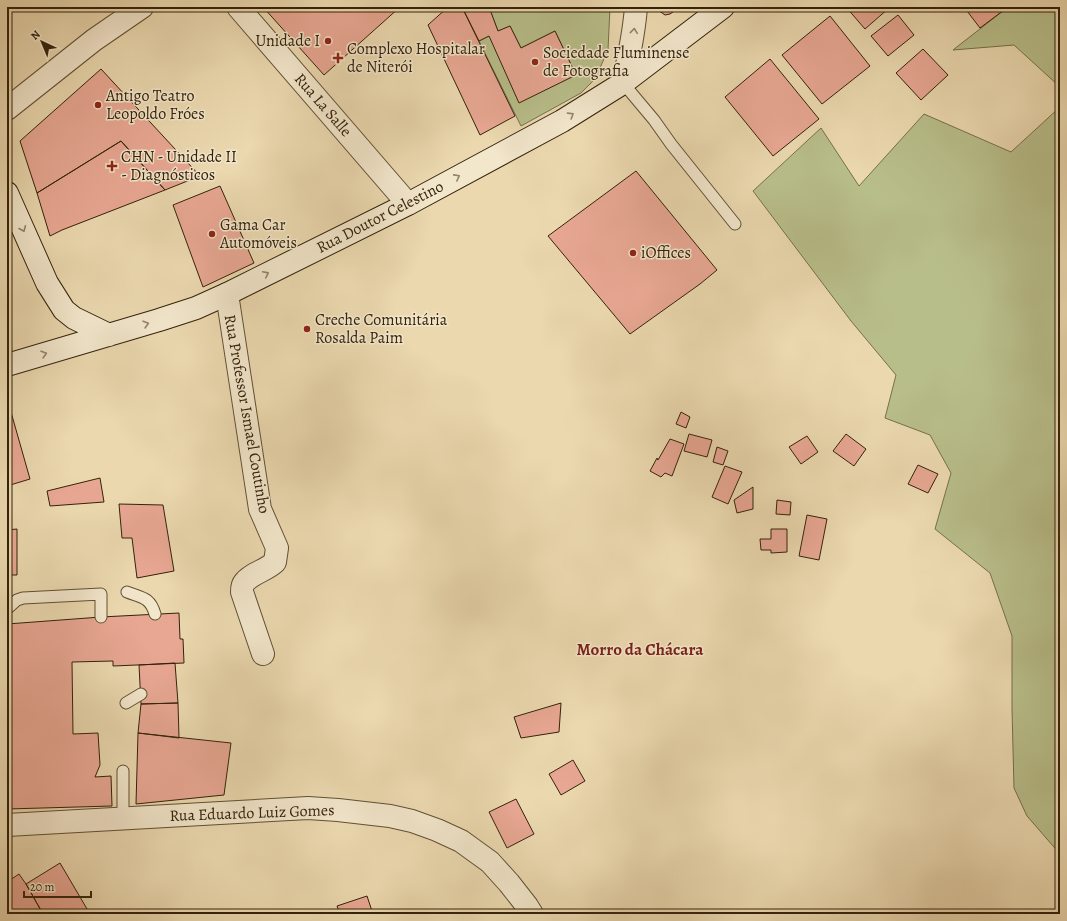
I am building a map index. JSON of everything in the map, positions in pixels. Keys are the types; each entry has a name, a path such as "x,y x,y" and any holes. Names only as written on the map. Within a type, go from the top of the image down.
{"street":[{"path":"7,109 94,40 142,7"},
{"name":"Rua La Salle","path":"238,7 408,204"},
{"path":"623,83 634,34 636,7"},
{"name":"Rua Doutor Celestino","path":"7,365 189,310 227,294 408,204 562,121 623,83 723,7"},
{"path":"7,193 47,283 64,310 74,318 109,335"},
{"name":"Rua Professor Ismael Coutinho","path":"227,294 260,509 277,548 275,562 243,583 242,592 263,654"},
{"name":"Rua Eduardo Luiz Gomes","path":"7,825 308,808 390,816 418,823 461,841 490,862 509,883 532,914"}],"lane":[{"path":"623,83 654,120 671,144 735,224"},
{"path":"127,592 147,599 155,614"},
{"path":"7,609 17,600 23,598 101,594 101,617"},
{"path":"126,703 141,694"},
{"path":"123,771 123,818"}],"green space":[{"path":"489,7 610,7 608,50 595,79 581,93 521,126 479,41 489,36 576,75 555,31 521,48 510,26 498,31"},
{"path":"1008,7 1060,7 1060,87 1014,45 953,50"},
{"path":"1060,107 1060,854 1027,816 1014,788 1012,636 990,573 935,529 951,473 930,435 885,418 896,375 851,321 753,191 821,128 859,186 924,114 1011,152"}],"building":[{"name":"Unidade I","path":"263,7 400,7 324,75"},
{"path":"448,7 462,7 515,116 480,135 428,25"},
{"name":"Sociedade Fluminense de Fotografia","path":"462,7 489,7 498,31 510,26 521,48 555,31 576,75 519,103 489,36 479,41"},
{"path":"655,7 680,7 670,14 665,15"},
{"path":"846,7 887,7 889,8 865,29"},
{"path":"964,7 1008,7 980,28"},
{"path":"898,15 914,35 888,56 871,36"},
{"path":"830,16 870,66 822,104 782,55"},
{"path":"923,49 948,75 921,100 896,73"},
{"path":"770,59 819,119 773,156 725,97"},
{"name":"Antigo Teatro Leopoldo Fróes","path":"101,69 200,176 165,190 121,141 37,193 20,141"},
{"name":"CHN - Unidade II - Diagnósticos","path":"121,141 165,190 50,236 37,193"},
{"name":"iOffices","path":"636,171 717,270 700,284 630,334 548,236"},
{"name":"Gama Car Automóveis","path":"220,186 254,263 203,287 173,205"},
{"path":"7,398 30,479 7,486"},
{"path":"681,412 690,417 686,428 676,424"},
{"path":"689,434 712,440 707,457 684,451"},
{"path":"846,434 866,449 854,466 833,451"},
{"path":"807,436 818,452 801,464 789,447"},
{"path":"670,439 684,444 672,476 665,473 661,477 650,471"},
{"path":"717,447 728,451 723,465 713,462"},
{"path":"918,465 938,474 928,493 908,484"},
{"path":"725,466 742,472 728,504 712,497"},
{"path":"100,478 104,502 50,506 47,491"},
{"path":"753,487 753,509 737,513 734,500"},
{"path":"777,500 791,502 790,515 776,514"},
{"path":"119,504 163,505 174,571 137,578 132,538 122,538"},
{"path":"807,515 827,519 819,560 799,556"},
{"path":"17,529 17,575 7,575 7,530"},
{"path":"771,529 787,529 787,552 771,553 771,550 761,550 760,539 771,539"},
{"path":"179,613 180,639 183,639 184,663 113,666 113,661 72,662 73,734 98,733 100,765 95,777 111,776 112,806 7,809 7,624"},
{"path":"175,663 178,703 141,704 139,665"},
{"path":"178,703 179,738 138,733 141,704"},
{"path":"561,703 559,732 521,738 514,717"},
{"path":"138,733 231,743 224,795 136,804"},
{"path":"573,760 585,781 561,795 549,774"},
{"path":"516,799 534,834 507,848 489,812"},
{"path":"60,863 90,914 43,914 26,884"},
{"path":"19,874 43,914 7,914 7,882"},
{"path":"367,896 373,914 340,914 337,906"}],"place":[{"name":"Unidade I","path":"328,41"},
{"name":"Complexo Hospitalar de Niterói","path":"338,58"},
{"name":"Sociedade Fluminense de Fotografia","path":"535,62"},
{"name":"Antigo Teatro Leopoldo Fróes","path":"98,105"},
{"name":"CHN - Unidade II - Diagnósticos","path":"112,166"},
{"name":"Gama Car Automóveis","path":"212,234"},
{"name":"iOffices","path":"633,253"},
{"name":"Creche Comunitária Rosalda Paim","path":"307,329"}],"district":[{"name":"Morro da Chácara","path":"640,649"}]}
